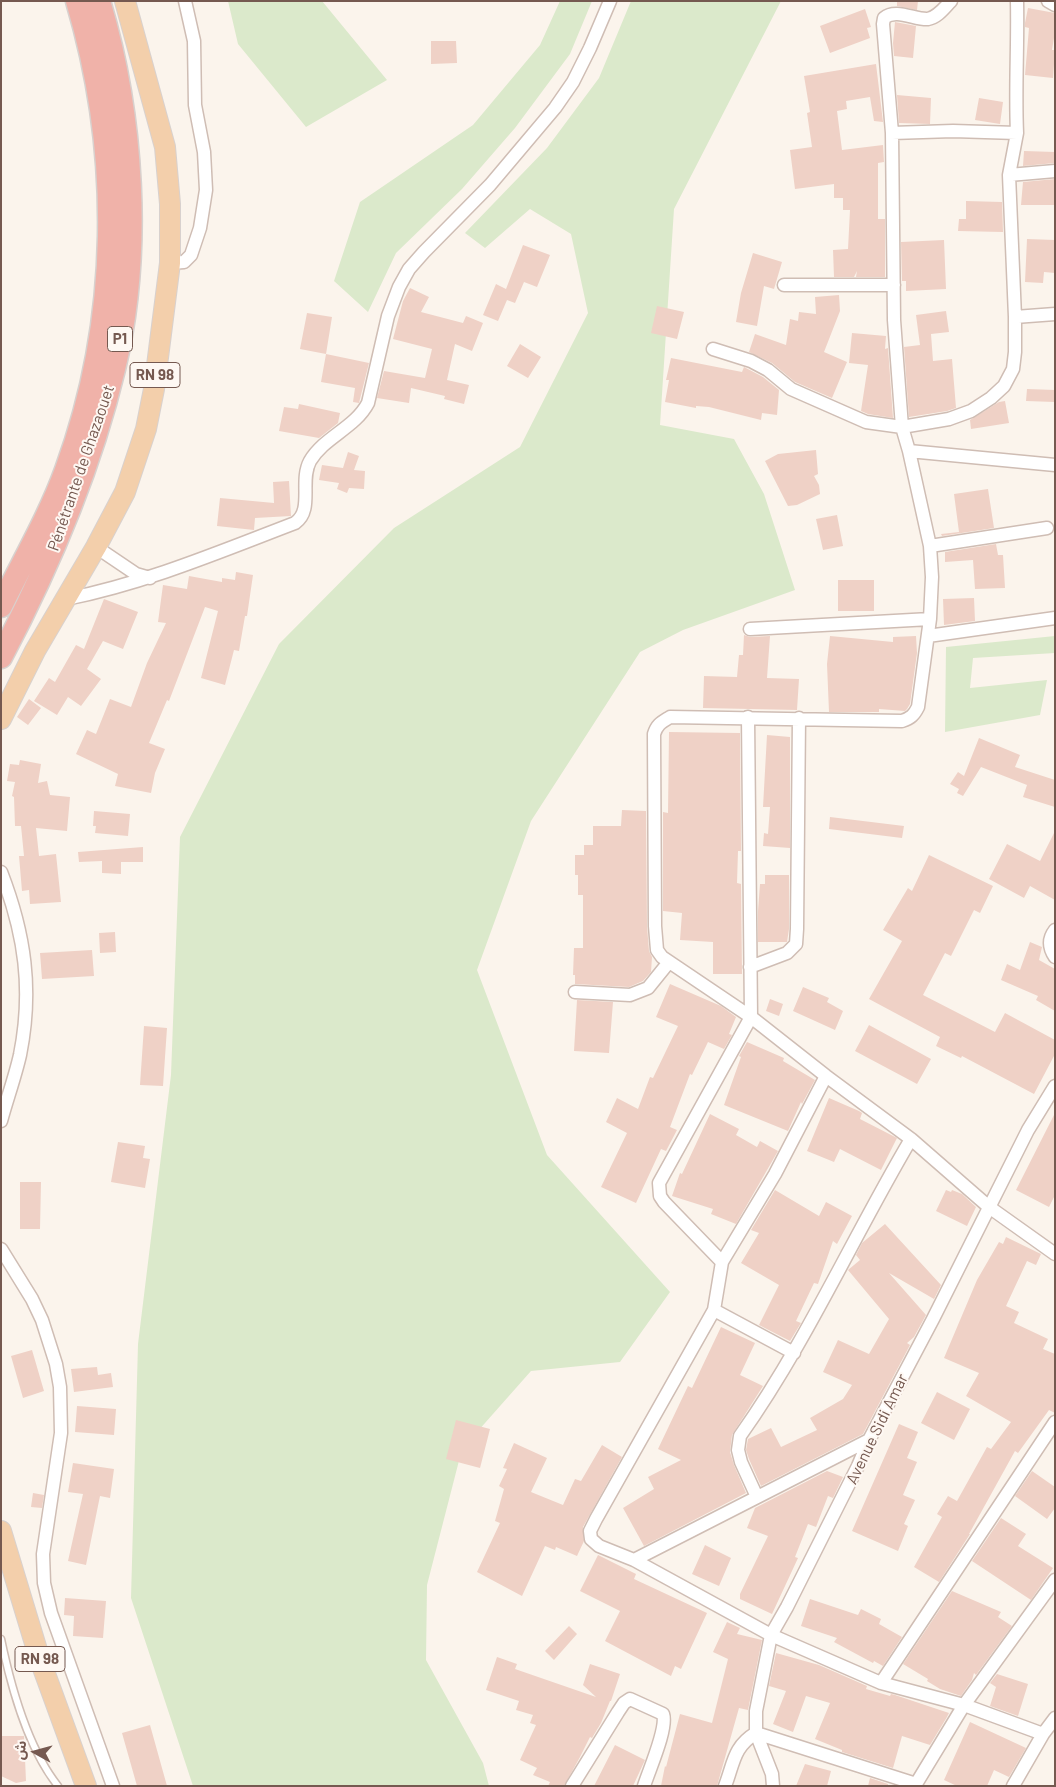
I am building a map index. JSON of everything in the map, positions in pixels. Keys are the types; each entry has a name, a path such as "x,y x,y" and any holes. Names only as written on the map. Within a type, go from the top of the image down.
{"highway":[{"name":"Pénétrante de Ghazaouet","path":"1,606 39,535 66,470 88,398 96,361 104,306 109,253 106,161 98,95 90,52 77,1"},
{"name":"Pénétrante de Ghazaouet","path":"1,657 38,582 74,495 103,411 121,332 126,295 130,222 128,151 118,80 100,1"}],"main road":[{"name":"RN 98","path":"1,719 35,651 96,547 125,492 146,429 154,389 170,263 170,204 165,147 125,1"},
{"name":"RN 98","path":"1,1531 40,1660 86,1786"}],"street":[{"path":"170,263 179,263 191,256 200,228 206,190 204,152 194,105 194,41 185,1"},
{"path":"66,599 122,587 150,578 301,520 306,506 304,485 309,463 320,450 364,412 368,403 388,316 399,287 409,269 490,185 555,108 573,82 610,1"},
{"path":"950,1 939,14 929,19 892,14 884,18 883,24 892,133 894,320 902,427 930,546 930,619 918,707 909,719 902,721 670,717 656,727 654,734 655,926 658,950 662,957 751,1017 826,1076 911,1138 989,1207 1055,1254"},
{"path":"713,349 751,360 768,370 791,390 841,412 866,422 902,427 949,419 970,411 991,398 1004,386 1013,369 1015,352 1009,175 1017,133 1015,103 1018,30 1017,1"},
{"path":"1048,1 1055,5"},
{"path":"892,133 953,131 1017,133"},
{"path":"1009,175 1055,171"},
{"path":"784,285 894,285"},
{"path":"1015,317 1055,314"},
{"path":"909,451 1055,464"},
{"path":"930,546 1047,528"},
{"path":"96,547 136,574 150,578"},
{"path":"928,636 1055,618"},
{"path":"750,630 930,619"},
{"path":"722,1262 664,1202 660,1196 659,1183 751,1017 748,717"},
{"path":"750,967 787,953 796,944 799,718"},
{"path":"1,872 18,922 24,949 27,1003 19,1057 1,1121"},
{"path":"1055,930 1050,945 1050,951 1055,957"},
{"path":"575,992 630,995 648,988 669,962"},
{"path":"826,1076 774,1174 722,1262 714,1310 596,1519 590,1531 591,1539 600,1546 634,1560 771,1635 881,1683 964,1705 1043,1734"},
{"name":"Avenue Sidi Amar","path":"773,1786 772,1774 756,1733 756,1711 771,1635 858,1466 868,1440 933,1319 1028,1130 1055,1086"},
{"path":"757,1497 741,1462 738,1450 740,1436 794,1352 911,1138"},
{"path":"1,1249 35,1306 50,1342 56,1364 61,1410 60,1433 43,1554 44,1584 51,1612 113,1786"},
{"path":"714,1310 794,1352"},
{"path":"881,1683 1055,1422"},
{"path":"634,1560 868,1440"},
{"path":"725,1786 736,1753 745,1740 756,1733 918,1785 964,1705 1055,1580"},
{"path":"572,1786 624,1703 630,1700 658,1711 663,1714 665,1719 644,1786"},
{"path":"1013,1786 1043,1734 1055,1718"}],"lane":[{"path":"1,1639 10,1679 26,1725 46,1769 58,1786"}],"green space":[{"path":"228,1 322,1 387,80 306,127 238,44"},
{"path":"560,1 592,1 570,54 515,128 462,189 396,253 368,312 334,281 360,202 473,125 540,45"},
{"path":"631,1 781,1 674,209 660,425 734,439 764,494 795,590 683,630 640,652 531,821 477,970 547,1155 670,1292 620,1362 531,1371 462,1449 427,1585 426,1660 483,1763 489,1786 193,1786 131,1598 138,1344 171,1075 180,837 279,644 394,528 520,447 588,313 571,234 530,209 485,248 465,233 547,148 599,78"},
{"path":"1055,636 1055,653 973,658 970,688 1047,680 1040,715 945,732 946,647"}],"building":[{"path":"897,1 918,1 917,10 897,6"},
{"path":"1028,8 1055,13 1055,32 1052,50 1055,50 1053,78 1025,75 1029,28 1025,27 1025,23"},
{"path":"865,9 871,27 867,28 870,38 830,53 820,26"},
{"path":"895,22 916,26 913,58 894,56"},
{"path":"431,41 456,41 457,63 431,64"},
{"path":"876,64 883,122 874,121 870,97 846,101 847,109 837,111 842,150 883,145 884,162 878,163 878,219 885,219 885,277 856,277 857,271 854,277 834,277 833,250 848,249 850,210 843,210 843,198 834,198 834,184 795,189 790,150 812,147 807,113 810,112 804,76"},
{"path":"897,95 931,98 930,124 899,123"},
{"path":"979,98 1003,102 1000,124 975,120"},
{"path":"1024,151 1055,152 1055,163 1023,166"},
{"path":"1055,179 1055,205 1021,205 1023,182"},
{"path":"966,201 1002,202 1003,232 958,231 959,219 966,219"},
{"path":"1027,239 1055,240 1055,273 1044,272 1043,283 1025,282"},
{"path":"944,240 946,289 906,291 906,281 902,281 901,242"},
{"path":"523,245 550,255 537,287 524,282 515,303 507,300 498,321 483,315 496,284 506,289"},
{"path":"753,253 782,262 774,289 764,286 757,326 736,322 741,293"},
{"path":"410,288 429,297 421,312 463,323 466,316 483,323 472,351 455,344 447,380 469,385 464,404 444,399 445,396 411,388 409,403 377,398 384,371 425,378 432,349 393,339 403,301"},
{"path":"839,295 840,311 824,352 847,362 832,398 795,382 772,363 749,352 755,334 786,345 790,319 798,321 799,312 816,314 815,297"},
{"path":"657,306 684,312 677,339 651,333"},
{"path":"946,311 949,332 931,334 933,361 952,359 956,408 909,417 904,347 920,345 916,315"},
{"path":"307,313 332,317 326,354 300,349"},
{"path":"852,333 886,336 885,349 888,348 893,418 861,411 868,365 849,363"},
{"path":"520,344 541,357 528,378 507,366"},
{"path":"326,354 369,363 359,403 353,402 355,388 321,382"},
{"path":"671,358 742,372 744,367 763,377 779,390 777,415 762,413 761,420 709,407 696,406 696,408 665,402 669,380 666,380"},
{"path":"1027,389 1055,390 1055,402 1026,401"},
{"path":"1005,401 1009,423 971,429 970,420 999,402"},
{"path":"299,404 340,413 338,423 319,438 279,431 284,407 298,409"},
{"path":"816,450 818,474 814,476 819,485 820,494 797,505 788,506 765,461 778,454"},
{"path":"348,452 359,456 354,470 365,471 364,489 349,488 347,493 337,489 339,483 319,480 322,465 343,468"},
{"path":"289,481 291,516 255,518 254,530 217,526 220,498 274,503 273,482"},
{"path":"988,489 994,528 942,536 941,534 959,532 954,494"},
{"path":"837,515 843,546 823,550 816,519"},
{"path":"996,544 998,555 1003,555 1005,588 975,589 973,560 945,562 945,552"},
{"path":"236,572 253,575 247,616 245,616 239,651 234,650 225,685 201,678 218,611 205,607 169,701 167,700 149,743 165,749 155,773 151,793 115,786 118,774 76,754 87,730 96,734 110,699 131,707 147,663 166,623 158,622 163,585 187,589 189,576 222,582 222,578 235,580"},
{"path":"838,580 874,580 874,611 838,611"},
{"path":"974,598 975,621 944,625 943,599"},
{"path":"104,599 138,612 123,649 103,641 87,669 101,679 81,706 68,697 57,715 34,701 49,678 55,682 76,645 84,649"},
{"path":"744,635 750,637 770,636 767,678 799,679 797,710 703,708 704,676 737,677 739,655 743,655"},
{"path":"830,636 893,642 893,637 916,636 917,653 910,704 907,709 905,711 879,709 879,712 829,712 827,664"},
{"path":"29,699 41,708 28,725 17,717"},
{"path":"669,732 740,733 741,851 738,851 737,883 741,884 742,974 713,974 713,942 680,940 682,913 663,911 663,812 668,813"},
{"path":"767,735 790,737 790,848 763,846 764,833 768,834 770,807 763,807"},
{"path":"979,738 1020,755 1015,767 1055,780 1055,807 1023,797 1027,785 981,767 963,796 957,793 959,789 950,784 958,772 964,776"},
{"path":"20,760 41,764 38,783 47,781 50,795 70,797 67,831 36,828 39,856 56,854 61,902 30,904 29,890 22,891 19,856 24,856 21,826 15,826 14,797 12,796 15,782 7,781 10,764 19,765"},
{"path":"622,810 646,811 647,926 649,951 652,957 651,972 643,981 629,987 575,984 575,975 573,975 574,948 583,948 583,895 578,895 575,855 584,855 584,845 593,845 593,826 621,826"},
{"path":"94,811 130,814 128,836 95,833 96,826 93,826"},
{"path":"830,817 904,826 902,838 829,829"},
{"path":"1055,831 1055,900 1030,886 1024,898 989,879 1007,844 1040,861"},
{"path":"143,847 143,862 121,862 121,874 102,873 102,861 79,862 78,852"},
{"path":"929,855 993,886 980,913 974,910 951,956 945,953 923,995 995,1032 1005,1013 1055,1040 1055,1054 1034,1094 962,1056 961,1058 936,1046 940,1037 869,999 902,941 883,930 908,888 912,891"},
{"path":"765,875 789,875 789,929 787,942 758,942 760,884 765,884"},
{"path":"115,932 116,952 100,953 99,933"},
{"path":"1030,942 1042,947 1039,960 1055,969 1055,1011 1036,1000 1038,996 1001,980 1007,964 1020,970"},
{"path":"92,950 94,976 42,979 40,953"},
{"path":"670,984 721,1006 736,1017 729,1034 732,1035 724,1049 708,1042 692,1075 690,1074 670,1127 677,1130 666,1151 661,1149 636,1203 601,1187 627,1133 606,1122 617,1098 638,1109 650,1077 653,1078 678,1026 656,1017"},
{"path":"803,987 829,998 827,1002 843,1011 835,1030 793,1011"},
{"path":"770,999 783,1004 779,1016 766,1011"},
{"path":"577,1000 613,1002 609,1053 574,1051"},
{"path":"869,1025 931,1059 917,1084 855,1051"},
{"path":"144,1026 167,1028 163,1086 140,1085"},
{"path":"747,1042 784,1058 783,1061 815,1080 802,1104 801,1102 788,1131 724,1105 741,1057 739,1056"},
{"path":"829,1098 859,1111 862,1113 860,1119 897,1138 881,1170 840,1149 834,1162 807,1151"},
{"path":"1055,1113 1055,1195 1049,1207 1016,1190"},
{"path":"710,1114 739,1129 736,1135 757,1147 760,1141 778,1151 736,1224 711,1214 713,1209 672,1196 680,1173 682,1174"},
{"path":"118,1142 145,1146 143,1158 150,1159 145,1188 111,1182"},
{"path":"20,1182 41,1182 40,1229 20,1229"},
{"path":"775,1190 819,1216 826,1202 852,1216 837,1244 833,1241 818,1284 814,1283 796,1321 801,1323 790,1341 759,1325 779,1285 741,1263 759,1233 751,1230"},
{"path":"946,1190 962,1194 976,1207 967,1226 936,1211"},
{"path":"885,1224 941,1285 934,1299 889,1273 926,1315 914,1337 907,1343 910,1345 863,1434 761,1486 746,1450 748,1439 771,1428 781,1447 817,1430 810,1418 843,1399 852,1385 823,1372 838,1340 869,1354 889,1319 848,1270 860,1260 856,1255 862,1243"},
{"path":"1006,1237 1041,1254 1036,1265 1027,1261 1006,1306 1019,1312 1014,1323 1048,1339 1043,1349 1055,1354 1055,1413 1049,1410 1018,1453 1015,1451 970,1534 939,1582 914,1567 942,1517 937,1514 948,1496 957,1501 987,1447 991,1449 1011,1422 966,1396 979,1373 944,1358 977,1280 999,1242 1003,1244"},
{"path":"721,1327 755,1343 740,1375 763,1386 732,1435 730,1452 746,1493 644,1546 623,1508 654,1489 648,1477 681,1460 658,1449 688,1386 692,1388"},
{"path":"32,1350 44,1391 23,1398 11,1356"},
{"path":"97,1367 98,1375 111,1373 113,1387 74,1392 71,1369"},
{"path":"937,1392 970,1409 954,1440 921,1423"},
{"path":"77,1406 116,1409 114,1435 75,1432"},
{"path":"456,1420 490,1429 480,1468 446,1459"},
{"path":"899,1424 918,1432 907,1458 917,1462 903,1495 915,1500 904,1524 908,1526 898,1551 852,1531"},
{"path":"514,1443 547,1458 531,1492 563,1505 575,1479 581,1481 602,1445 622,1457 583,1527 584,1541 577,1556 556,1547 555,1550 545,1546 522,1596 477,1572 500,1523 495,1521 504,1489 499,1486 507,1469 503,1468"},
{"path":"73,1463 114,1469 110,1498 100,1496 86,1565 68,1561 83,1494 68,1492"},
{"path":"827,1471 843,1477 833,1498 828,1496 816,1527 808,1524 795,1557 798,1558 772,1614 740,1599 740,1594 768,1536 747,1528 755,1508"},
{"path":"1032,1471 1055,1487 1055,1508 1047,1519 1015,1496"},
{"path":"33,1493 44,1495 42,1508 31,1507"},
{"path":"1001,1518 1026,1534 1018,1546 1053,1568 1031,1600 972,1561"},
{"path":"705,1545 731,1558 719,1586 692,1574"},
{"path":"598,1555 636,1574 634,1579 707,1613 681,1669 675,1666 671,1676 605,1641 620,1611 580,1591"},
{"path":"952,1591 1001,1612 998,1617 1012,1626 976,1675 974,1673 972,1680 961,1696 940,1689 927,1681 928,1679 903,1664"},
{"path":"65,1598 106,1601 103,1638 73,1636 74,1616 64,1615"},
{"path":"810,1599 858,1615 861,1609 881,1619 879,1624 902,1637 883,1666 874,1661 873,1663 834,1642 837,1638 801,1626"},
{"path":"727,1622 740,1628 737,1634 762,1640 748,1710 739,1708 717,1786 661,1786 680,1714 712,1723 728,1659 713,1652"},
{"path":"569,1626 577,1634 554,1660 545,1651"},
{"path":"776,1653 819,1665 867,1686 866,1689 890,1696 891,1694 895,1695 949,1713 930,1745 902,1736 893,1768 842,1752 842,1750 815,1739 830,1703 806,1696 793,1732 773,1724 786,1691 769,1686"},
{"path":"497,1657 517,1664 515,1669 596,1697 583,1685 590,1664 620,1674 601,1723 592,1738 590,1737 564,1786 548,1786 550,1782 533,1775 537,1768 520,1760 536,1725 530,1723 533,1715 516,1710 519,1701 486,1690"},
{"path":"997,1674 1028,1684 1018,1716 990,1706 996,1687 990,1683"},
{"path":"970,1722 1026,1748 1009,1777 994,1770 987,1786 957,1786 944,1780"},
{"path":"150,1725 167,1786 137,1786 122,1733"},
{"path":"1,1736 24,1736 26,1781 16,1783 1,1776"},
{"path":"615,1745 645,1760 633,1786 594,1786"},
{"path":"805,1764 831,1771 827,1786 796,1786"},
{"path":"870,1778 888,1784 888,1786 868,1786"}]}
